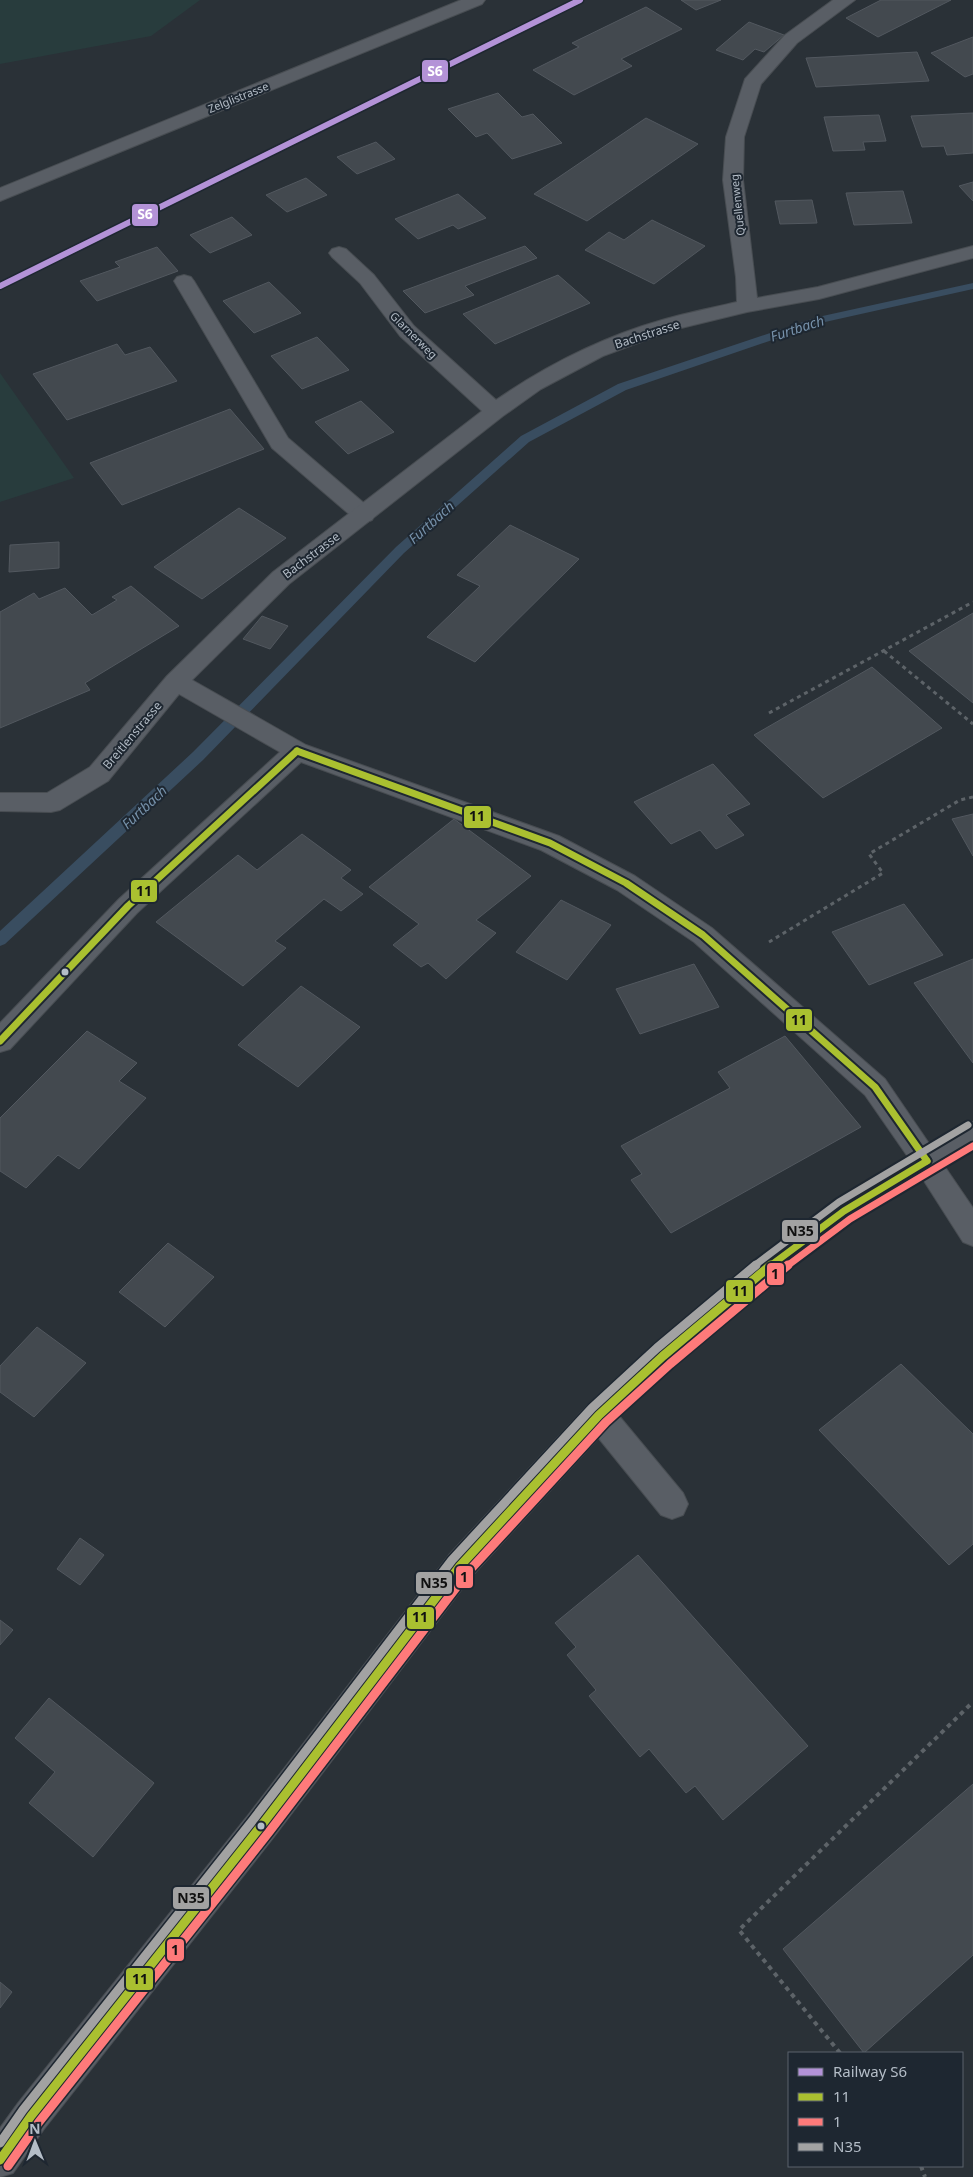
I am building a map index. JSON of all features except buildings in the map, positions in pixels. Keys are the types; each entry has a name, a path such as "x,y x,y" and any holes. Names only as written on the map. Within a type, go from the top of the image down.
{"street":[{"name":"Zelglistrasse","path":"0,195 476,0"},
{"name":"Quellenweg","path":"747,306 746,277 733,180 735,137 752,83 792,39 833,6 846,0"},
{"name":"Bachstrasse","path":"175,682 281,578 495,411 534,384 596,351 667,325 747,306 819,293 973,252"},
{"name":"Glarnerweg","path":"339,253 366,280 407,331 495,411"},
{"path":"184,281 280,444 364,515"},
{"path":"175,682 201,694 297,751 550,843 626,883 703,935 874,1087 927,1161 973,1233"},
{"name":"Breitlenstrasse","path":"0,802 51,803 98,774 175,682"},
{"path":"0,1041 128,906 297,751"},
{"path":"0,2160 31,2116 261,1826 460,1566 600,1415 663,1356 771,1265 844,1211 973,1134"},
{"path":"600,1415 672,1504"}],"path":[{"path":"769,713 973,602"},
{"path":"884,651 973,724"},
{"path":"734,963 883,873 868,854 960,800 973,797"},
{"path":"839,2052 739,1930 973,1702"}],"green space":[{"path":"0,0 200,0 151,36 0,64"},
{"path":"0,373 74,478 0,502"}],"waterway":[{"name":"Furtbach","path":"0,940 198,756 400,550 525,439 622,387 822,319 973,286"}],"rail line":[{"name":"S6","path":"0,286 580,0"}],"transit line":[{"name":"11","path":"297,751 550,843 626,883 703,935 875,1087 927,1161"},
{"name":"11","path":"0,1041 128,906 297,751"},
{"name":"N35","path":"0,2143 23,2110 253,1820 452,1560 592,1408 657,1348 765,1257 839,1202 968,1125"},
{"name":"1","path":"8,2166 39,2122 269,1832 468,1572 606,1422 670,1364 777,1273 850,1219 973,1146"},
{"name":"11","path":"0,2160 31,2116 261,1826 460,1566 599,1415 663,1356 771,1265 844,1211 927,1161"}]}
